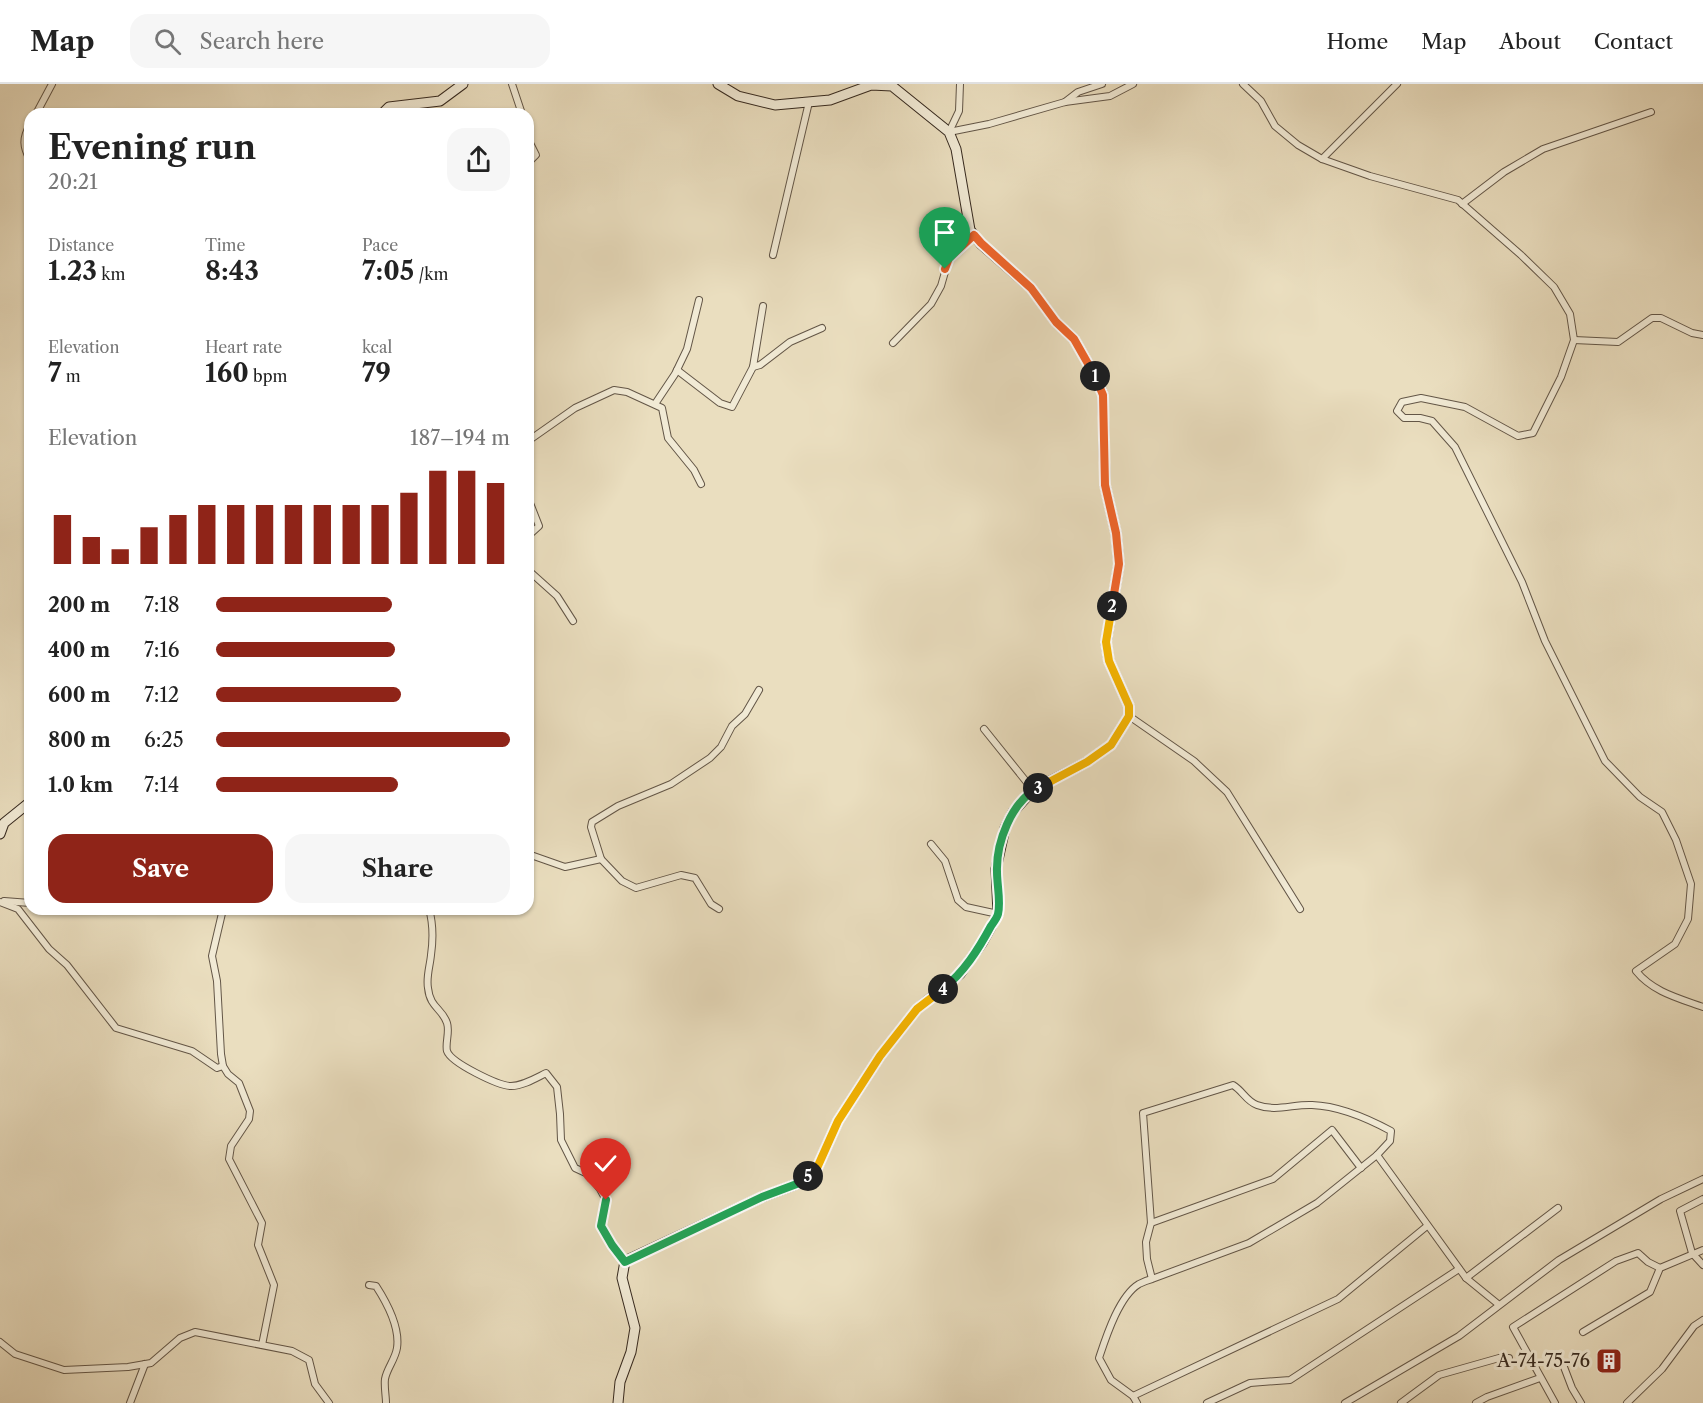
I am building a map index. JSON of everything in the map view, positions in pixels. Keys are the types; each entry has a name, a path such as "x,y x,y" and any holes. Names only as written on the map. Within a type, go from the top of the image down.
{"street":[{"path":"39,108 52,84"},
{"path":"388,108 440,101 463,84"},
{"path":"512,84 520,108"},
{"path":"625,1262 762,1197 802,1182 817,1168 838,1121 880,1056 917,1009 960,974 982,943 998,914 996,868 1005,828 1013,812 1033,790 1087,762 1111,745 1129,716 1129,706 1109,661 1106,642 1119,564 1116,533 1105,485 1103,395 1097,379 1074,339 1056,322 1031,288 981,243 970,230 956,149 949,132 892,86 871,85 830,100 775,105 738,96 718,84"},
{"path":"949,132 959,111 960,84"},
{"path":"1065,102 1078,92 1102,84"},
{"path":"949,132 989,124 1065,102 1110,96 1133,84"},
{"path":"1243,84 1261,101 1275,126 1298,145 1322,159 1370,176 1458,200 1554,287 1570,314 1574,340 1561,377 1533,433 1518,436 1465,407 1421,398 1402,402 1397,411 1404,418 1432,421 1455,447 1522,582 1545,641 1605,761 1640,797 1662,812 1676,840 1690,884 1688,919 1675,944 1636,971 1644,980 1666,994 1703,1007"},
{"path":"1322,159 1397,84"},
{"path":"773,255 809,102"},
{"path":"1462,204 1504,172 1543,149 1651,112"},
{"path":"893,343 931,304 941,286 949,258 974,235"},
{"path":"655,404 677,370 687,349 699,300"},
{"path":"677,370 720,403 729,408 732,407 753,367 763,306"},
{"path":"1574,340 1618,342 1652,318 1660,318 1692,333 1703,335"},
{"path":"753,367 760,365 790,342 822,328"},
{"path":"534,437 575,408 614,390 627,392 662,408 668,438 694,470 701,484"},
{"path":"534,513 539,526 534,531"},
{"path":"534,576 556,596 573,621"},
{"path":"719,909 711,904 695,878 681,874 636,888 622,881 601,859 591,827 592,822 618,806 671,784 710,758 721,747 732,726 746,714 759,690"},
{"path":"1129,716 1194,760 1227,792 1300,909"},
{"path":"984,729 1033,790"},
{"path":"0,834 2,822 24,806"},
{"path":"932,844 945,861 958,900 966,907 998,914"},
{"path":"534,856 565,867 601,859"},
{"path":"0,901 24,903"},
{"path":"0,901 18,909 49,949 67,965 116,1028 192,1051 217,1068 223,1066"},
{"path":"222,915 212,956 217,981 223,1066 239,1083 249,1111 249,1119 231,1146 229,1159 262,1223 258,1245 274,1285 262,1345"},
{"path":"430,915 432,953 427,985 431,1003 447,1022 449,1036 447,1050 452,1059 465,1068 510,1086 546,1073 557,1087 561,1140 574,1168 588,1174 606,1200 601,1226 625,1262 622,1278 635,1328 631,1352 620,1382 618,1403"},
{"path":"1137,1403 1133,1396 1111,1380 1099,1358 1110,1323 1137,1284 1152,1279 1250,1243 1317,1203 1377,1155 1390,1141 1391,1131 1362,1116 1312,1104 1290,1108 1260,1106 1248,1101 1233,1085 1143,1113 1151,1223 1146,1242 1152,1279"},
{"path":"1151,1223 1273,1179 1332,1130 1361,1168"},
{"path":"1377,1155 1426,1226 1466,1278 1498,1304"},
{"path":"1345,1403 1459,1336 1498,1304 1559,1260 1661,1199 1703,1179"},
{"path":"1703,1199 1680,1211 1692,1253 1703,1265"},
{"path":"1466,1278 1558,1208"},
{"path":"1133,1396 1338,1299 1426,1226"},
{"path":"1583,1332 1650,1292 1660,1268 1703,1250"},
{"path":"1555,1403 1514,1327 1616,1261 1638,1253 1648,1262 1660,1268"},
{"path":"1207,1403 1250,1383 1290,1380 1459,1269"},
{"path":"369,1285 376,1286 381,1294 397,1330 397,1347 385,1379 386,1403"},
{"path":"1627,1403 1662,1369 1694,1326 1703,1320"},
{"path":"0,1342 15,1354 64,1370 128,1367 151,1363 180,1338 195,1332 292,1351 309,1360 315,1384 329,1403"},
{"path":"1401,1403 1439,1375 1499,1358 1509,1358"},
{"path":"130,1403 145,1364"},
{"path":"1564,1367 1581,1403"},
{"path":"1476,1403 1540,1378"}],"place":[{"name":"A-74-75-76","path":"1609,1361"}],"route":[{"path":"606,1200 601,1226 625,1262 762,1197 802,1182 817,1168 838,1121 880,1056 917,1009 960,974 982,943 998,914 996,868 1005,828 1013,812 1033,790 1087,762 1111,745 1129,716 1129,706 1109,661 1106,642 1119,564 1116,533 1105,485 1103,395 1097,379 1074,339 1056,322 1031,288 974,235 949,258 945,269"}]}
